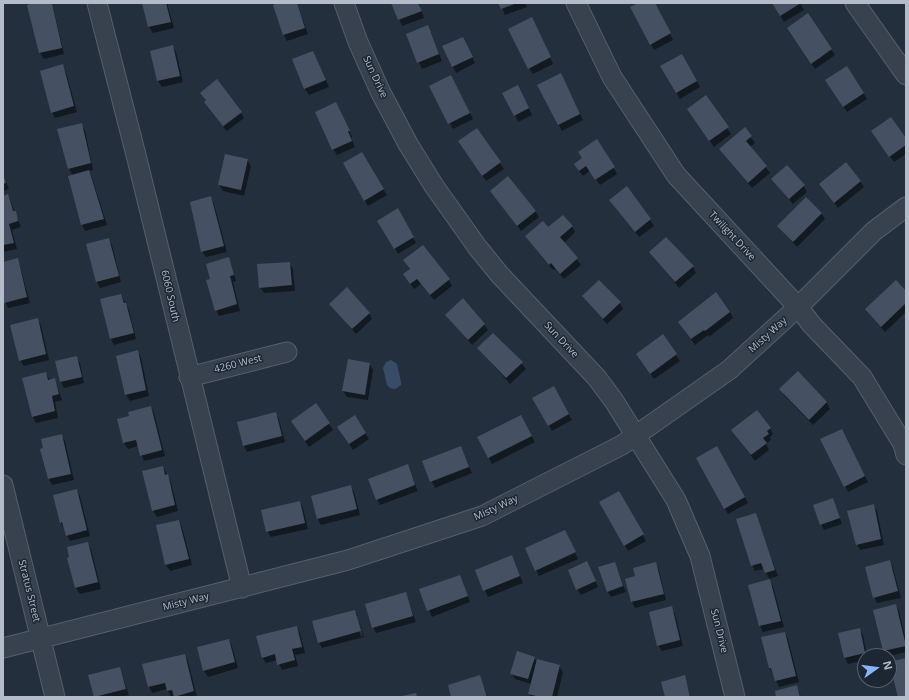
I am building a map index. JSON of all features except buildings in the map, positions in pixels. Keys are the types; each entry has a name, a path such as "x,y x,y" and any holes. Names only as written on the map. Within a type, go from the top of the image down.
{"street":[{"name":"6060 South","path":"97,3 136,155 242,588"},
{"name":"Sun Drive","path":"344,3 358,42 380,91 408,144 434,186 478,248 500,275 597,378 614,401 676,500 700,556 735,697"},
{"name":"Twilight Drive","path":"576,3 612,77 676,175 798,307 812,325 862,377 905,448"},
{"path":"855,3 906,75"},
{"name":"Misty Way","path":"3,648 348,560 482,516 622,445 729,370 798,307 874,231 906,207"},
{"name":"4260 West","path":"189,376 287,352"},
{"name":"Stratus Street","path":"3,485 55,697"}],"water":[{"path":"391,360 397,364 401,382 401,385 395,389 390,388 387,385 383,368 386,362"}]}
